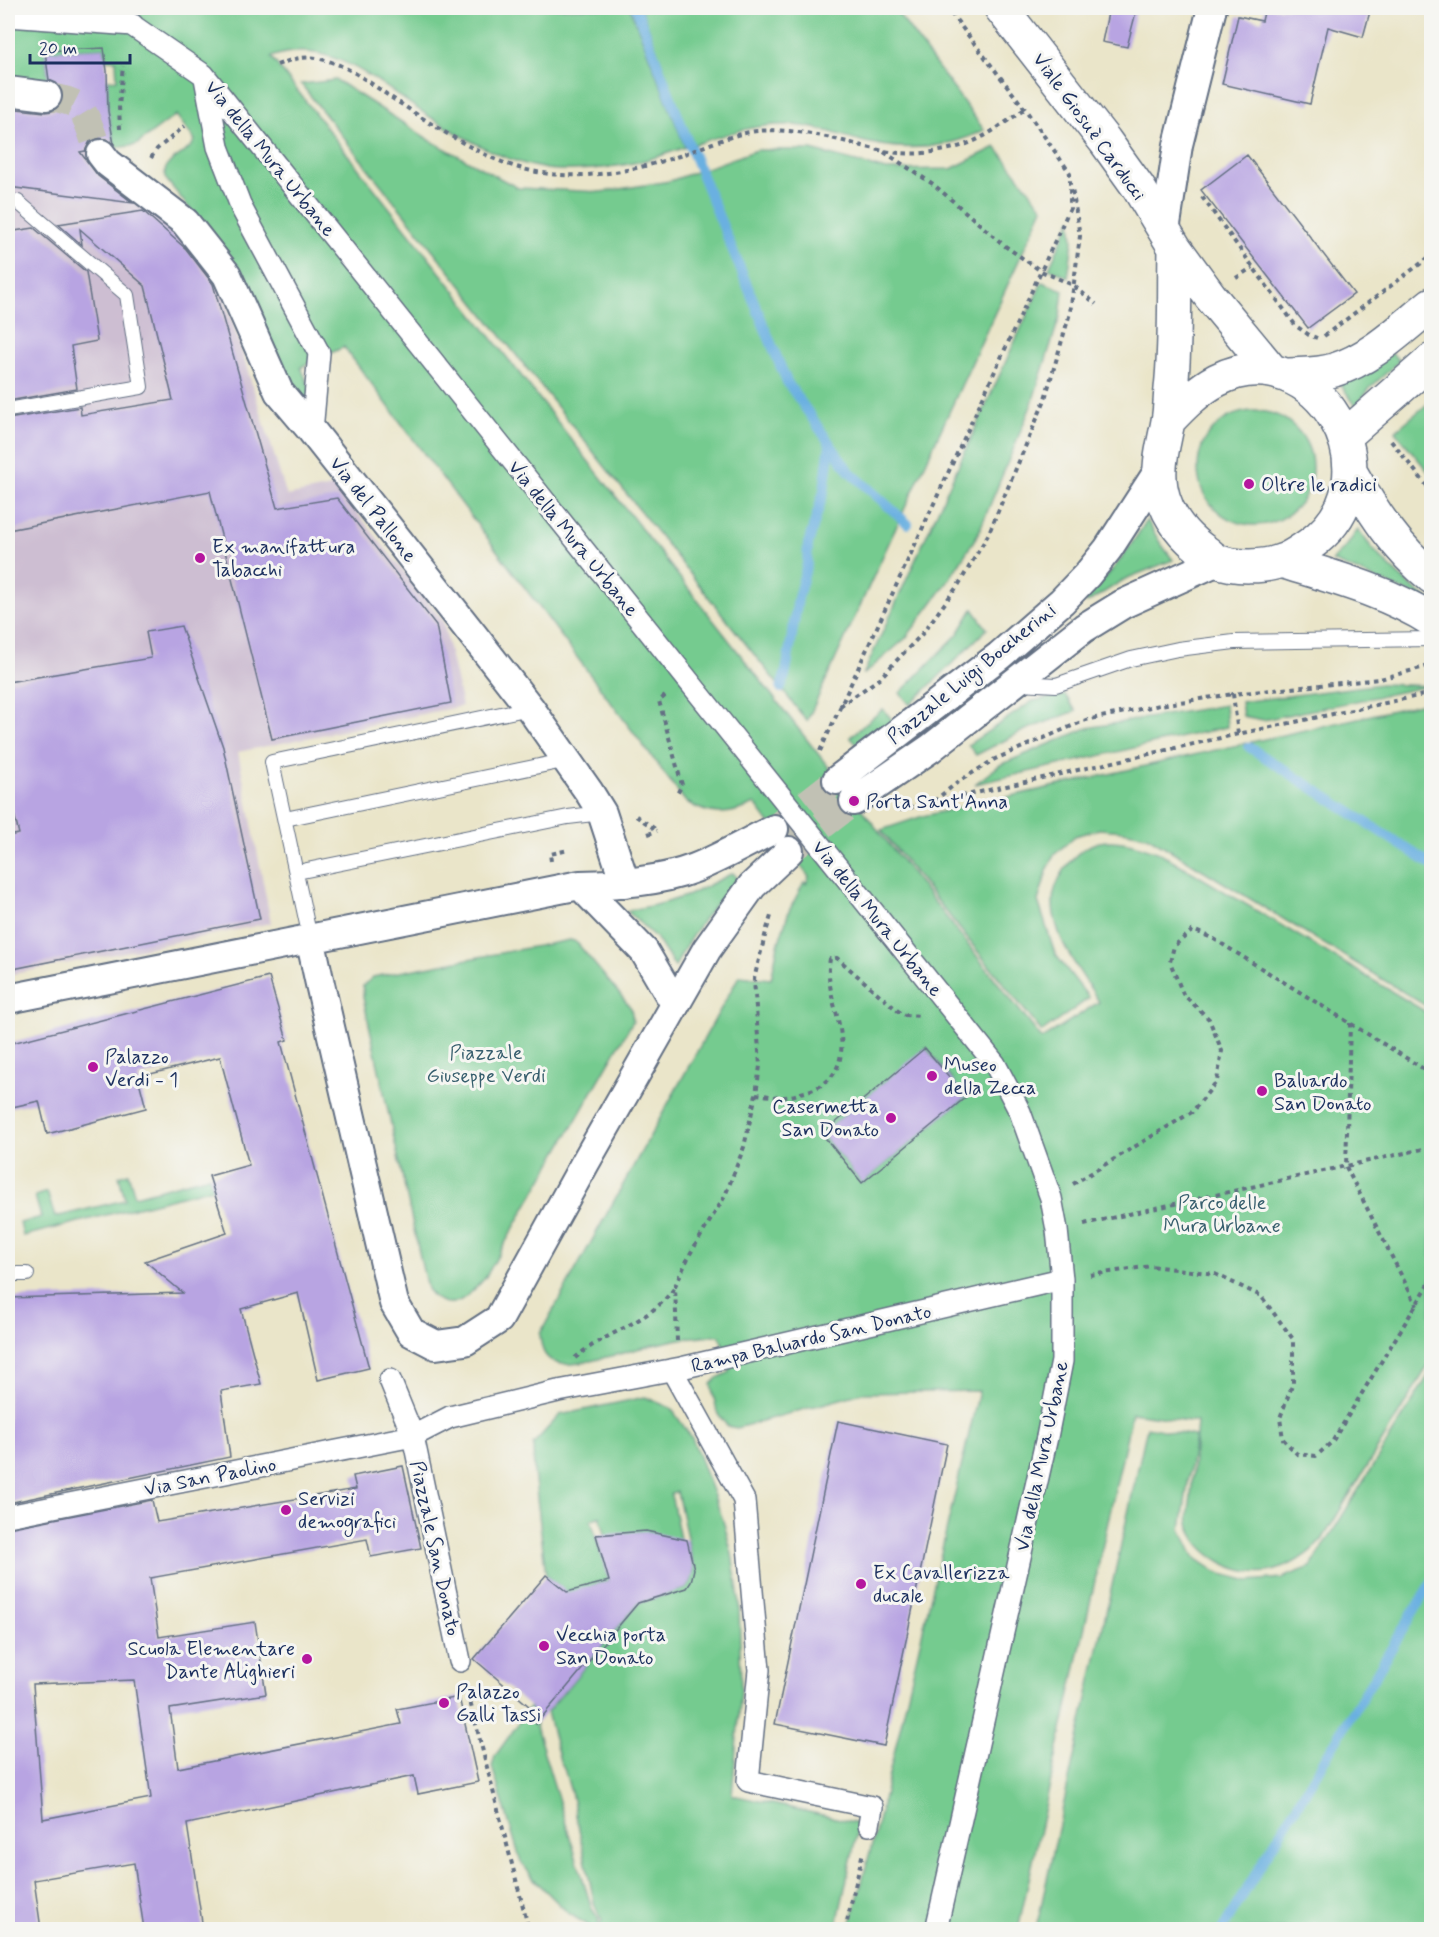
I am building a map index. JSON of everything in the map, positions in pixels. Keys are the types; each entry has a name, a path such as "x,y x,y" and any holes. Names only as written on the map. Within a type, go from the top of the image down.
{"main road":[{"name":"Viale Giosuè Carducci","path":"1001,8 1105,141 1170,240"},
{"name":"Piazzale Luigi Boccherini","path":"1170,240 1210,296 1280,373 1305,385 1320,400 1334,417 1344,436 1349,452 1351,473 1346,499 1338,516 1315,541 1281,561 1244,566 1218,561 1190,542 1175,523 1162,491 1159,470 1162,442 1168,421 1173,362 1170,240"},
{"path":"1168,421 1193,396 1218,379 1255,370 1280,373 1323,372 1352,363 1431,304"},
{"path":"1344,436 1431,360"},
{"path":"1351,473 1390,536 1431,577"},
{"path":"1281,561 1368,589 1419,612 1431,620"}],"street":[{"name":"Via della Mura Urbane","path":"107,8 204,75 995,1064 1020,1112 1051,1198 1057,1230 1062,1279 1062,1361 1047,1437 936,1929"},
{"path":"1170,240 1178,145 1212,8"},
{"path":"8,16 134,25"},
{"name":"Via della Mura Urbane","path":"204,75 218,147 242,209 319,352 312,431"},
{"path":"8,91 47,96"},
{"name":"Via del Pallone","path":"101,154 108,163 185,222 227,275 279,392 530,708 568,760 595,803 625,883"},
{"name":"Piazzale Luigi Boccherini","path":"1159,470 1108,549 1062,601 846,790 914,760 1084,628 1123,604 1218,561"},
{"path":"8,999 310,938 580,885 625,883 693,869 725,854 781,840 707,950 675,1004 500,1319 465,1341 436,1345 411,1332 394,1303 310,938"},
{"path":"580,885 644,951 675,1004"},
{"name":"Rampa Baluardo San Donato","path":"561,1391 676,1369 1062,1279"},
{"path":"676,1369 744,1500 759,1670 748,1781 872,1807 869,1825"},
{"name":"Piazzale San Donato","path":"390,1380 412,1436 460,1661"},
{"name":"Piazzale San Donato","path":"412,1436 450,1417 561,1391"},
{"name":"Via San Paolino","path":"8,1516 412,1436"}],"lane":[{"path":"8,201 18,202 127,295 141,387 8,410"},
{"path":"1015,683 1056,685 1131,659 1178,649 1234,642 1431,639"},
{"path":"310,938 272,762 530,708"},
{"path":"285,819 568,760"},
{"path":"297,872 568,817 595,803"},
{"path":"8,1274 27,1274"}],"path":[{"path":"839,706 879,679 922,634 959,584 988,535 1044,402 1070,313 1080,236 1070,173 1025,109 948,8"},
{"path":"277,65 298,57 308,57 342,65 470,147 525,170 568,176 627,171 754,132 791,130 900,153 940,151 982,137 1025,109"},
{"path":"123,66 119,106 129,178"},
{"path":"129,178 157,149 185,126"},
{"path":"881,150 933,184 1005,246 1041,271 1073,285 1096,304"},
{"path":"818,756 839,706 1070,208 1070,173"},
{"path":"1200,194 1296,326 1317,338 1326,335 1431,255"},
{"path":"1389,438 1431,492"},
{"path":"932,802 958,782 995,759 1086,720 1160,705 1233,694 1380,679 1431,665"},
{"path":"676,794 682,784 659,701 687,679"},
{"path":"1233,694 1238,734"},
{"path":"900,810 1423,695"},
{"path":"648,834 658,831"},
{"path":"551,863 550,854 569,850"},
{"path":"1051,1198 1192,1112 1217,1081 1222,1051 1209,1019 1183,994 1170,962 1174,946 1193,930 1214,939 1431,1074"},
{"path":"561,1391 569,1363 587,1347 647,1315 667,1299 690,1254 725,1197 744,1147 756,1094 760,1066 754,979 766,932"},
{"path":"756,1094 786,1097 814,1090 830,1080 840,1062 841,1036 828,968 830,959 837,958 865,984 905,1015 920,1016 944,1000"},
{"path":"1350,1023 1346,1167 1416,1306"},
{"path":"1057,1230 1431,1147"},
{"path":"1062,1279 1151,1266 1215,1274 1261,1296 1293,1339 1293,1383 1280,1418 1283,1440 1298,1454 1316,1456 1332,1443 1431,1280"},
{"path":"675,1286 676,1369"},
{"path":"460,1661 529,1929"},
{"path":"845,1929 869,1825"}],"shaded area":[{"name":"Ex manifattura Tabacchi","path":"8,98 58,103 217,273 287,496 336,486 443,621 462,706 238,752 271,923 8,975"}],"green space":[{"name":"Parco delle Mura Urbane","path":"8,8 630,8 685,147 650,159 617,166 558,170 515,161 455,132 373,78 334,58 314,53 293,52 271,57 1042,1039 1099,1002 1064,945 1053,904 1056,887 1070,862 1091,845 1108,841 1136,845 1162,854 1431,1015 1431,1361 1322,1540 1300,1559 1272,1571 1260,1573 1234,1568 1209,1554 1193,1535 1188,1517 1197,1422 1132,1413 1018,1929 852,1930 850,1926 877,1826 979,1391 862,1393 737,1428 727,1426 717,1412 711,1384 717,1378 730,1372 720,1336 678,1339 569,1364 557,1363 549,1359 541,1343 540,1334 739,976 771,979 778,945 789,911 809,877 755,804 728,813 719,813 703,810 685,801 344,347 301,367 310,389 311,406 295,392 229,258 165,178 167,166 187,150 195,140 176,115 136,145 115,148 108,111 107,80 117,80 116,60 106,60 104,48 45,51 49,84 8,78","holes":["926,1048 966,1097 862,1183 822,1134"]},
{"path":"641,8 894,8 984,130 936,146 904,147 871,143 808,127 779,125 742,130 693,145"},
{"path":"336,80 431,141 518,188 601,192 670,181 757,150 811,150 886,170 951,169 996,147 1043,208 807,721 301,84"},
{"path":"1071,220 1073,240 1068,277 1049,268"},
{"path":"1042,282 1063,290 1060,316 1031,406 978,534 947,583 906,638 863,675"},
{"path":"1392,353 1399,361 1370,388 1356,406 1340,384"},
{"path":"1431,401 1431,475 1395,431"},
{"path":"1255,411 1277,415 1295,428 1308,446 1312,468 1308,490 1295,508 1277,521 1255,525 1233,521 1215,508 1202,490 1198,468 1202,446 1215,428 1233,415"},
{"path":"1147,520 1173,560 1125,579 1087,603 1085,599 1119,562"},
{"path":"1358,529 1391,569 1431,602 1332,561"},
{"path":"973,609 987,629 910,705 900,693 958,634"},
{"path":"1381,684 1431,686 1431,1009 1147,836 1099,829 1075,836 1054,855 1038,901 1055,954 1089,998 1042,1032 881,830 923,816 1429,702 1424,687 1263,720 1243,716 1241,702"},
{"path":"1065,695 1076,711 1023,731 976,755 968,745 1033,701"},
{"path":"1225,705 1227,727 975,784 1000,765 1087,728"},
{"path":"883,709 893,721 860,748 850,737"},
{"path":"733,873 738,879 703,920 675,967 657,939 627,911 689,895"},
{"name":"Piazzale Giuseppe Verdi","path":"570,940 578,944 631,1008 633,1021 485,1278 472,1292 457,1302 443,1302 435,1298 427,1289 363,997 363,986 373,977"},
{"path":"128,1173 135,1196 209,1176 213,1188 23,1236 20,1223 41,1217 35,1196 47,1192 55,1217 125,1200 119,1176"},
{"path":"1431,1371 1431,1929 1036,1929 1147,1427 1195,1436 1181,1529 1194,1557 1218,1573 1249,1581 1282,1578 1311,1567"},
{"path":"645,1397 671,1408 692,1438 723,1520 732,1554 739,1599 741,1691 732,1795 859,1823 836,1929 594,1929 568,1913 534,1879 521,1862 492,1767 495,1756 530,1707 592,1909 600,1925 602,1921 595,1906 572,1796 547,1712 638,1603 687,1588 694,1569 677,1492 671,1494 684,1559 661,1564 651,1532 636,1532 615,1568 600,1516 591,1520 609,1581 594,1585 602,1622 546,1575 533,1444 560,1415"}],"building":[{"path":"1109,8 1137,8 1127,47 1102,42"},
{"path":"1265,8 1371,8 1363,37 1328,27 1310,104 1222,84 1238,16 1262,21"},
{"path":"104,48 108,111 114,144 107,139 98,138 90,141 85,151 80,152 98,176 133,203 8,187 8,108 53,111 60,106 63,99 62,89 49,80 45,51"},
{"path":"1247,155 1354,294 1308,328 1201,190"},
{"path":"143,211 186,249 213,284 277,508 337,498 436,625 451,703 272,739 210,491 8,530 8,419 80,407 81,415 173,400 145,286 80,229 82,245 58,224"},
{"path":"34,228 86,272 97,341 71,346 77,389 8,401 8,232"},
{"path":"181,626 223,747 260,919 8,970 8,836 19,834 8,790 8,682 151,658 146,632"},
{"path":"269,977 287,1040 281,1042 369,1368 318,1380 298,1293 241,1309 261,1384 221,1391 230,1457 8,1503 8,1298 183,1293 145,1261 227,1233 209,1176 249,1165 220,1057 138,1077 146,1108 47,1134 39,1101 8,1108 8,1044"},
{"name":"Casermetta San Donato","path":"925,1048 966,1097 862,1183 822,1134"},
{"name":"Ex Cavallerizza ducale","path":"838,1421 947,1444 884,1746 775,1724"},
{"name":"Palazzo Galli Tassi","path":"403,1466 421,1548 371,1557 367,1539 150,1578 159,1637 255,1622 266,1694 170,1709 178,1768 401,1724 397,1709 459,1697 478,1782 418,1794 414,1776 187,1824 203,1929 144,1929 134,1863 34,1880 41,1929 8,1929 8,1528 152,1500 157,1522 356,1489 353,1476","holes":["134,1680 151,1798 43,1819 33,1684"]},
{"path":"646,1531 687,1540 694,1569 691,1582 687,1588 638,1603 536,1724 530,1707 474,1659 546,1575 567,1592 609,1581 596,1535"}],"waterway":[{"path":"636,8 787,382 849,471 908,524"},
{"path":"781,688 786,672 798,598 807,564 808,544 824,491 830,444"},
{"path":"1249,747 1432,865"},
{"path":"1222,1930 1432,1581"}],"tunnel":[{"path":"47,96 65,100 80,108 101,154"},
{"path":"774,829 837,780"},
{"path":"789,851 854,801"}],"place":[{"name":"Oltre le radici","path":"1249,484"},
{"name":"Ex manifattura Tabacchi","path":"200,558"},
{"name":"Porta Sant'Anna","path":"854,801"},
{"name":"Palazzo Verdi - 1","path":"93,1067"},
{"name":"Museo della Zecca","path":"932,1076"},
{"name":"Baluardo San Donato","path":"1262,1091"},
{"name":"Casermetta San Donato","path":"891,1118"},
{"name":"Servizi demografici","path":"286,1510"},
{"name":"Ex Cavallerizza ducale","path":"861,1584"},
{"name":"Vecchia porta San Donato","path":"544,1646"},
{"name":"Scuola Elementare Dante Alighieri","path":"307,1659"},
{"name":"Palazzo Galli Tassi","path":"444,1703"}]}
